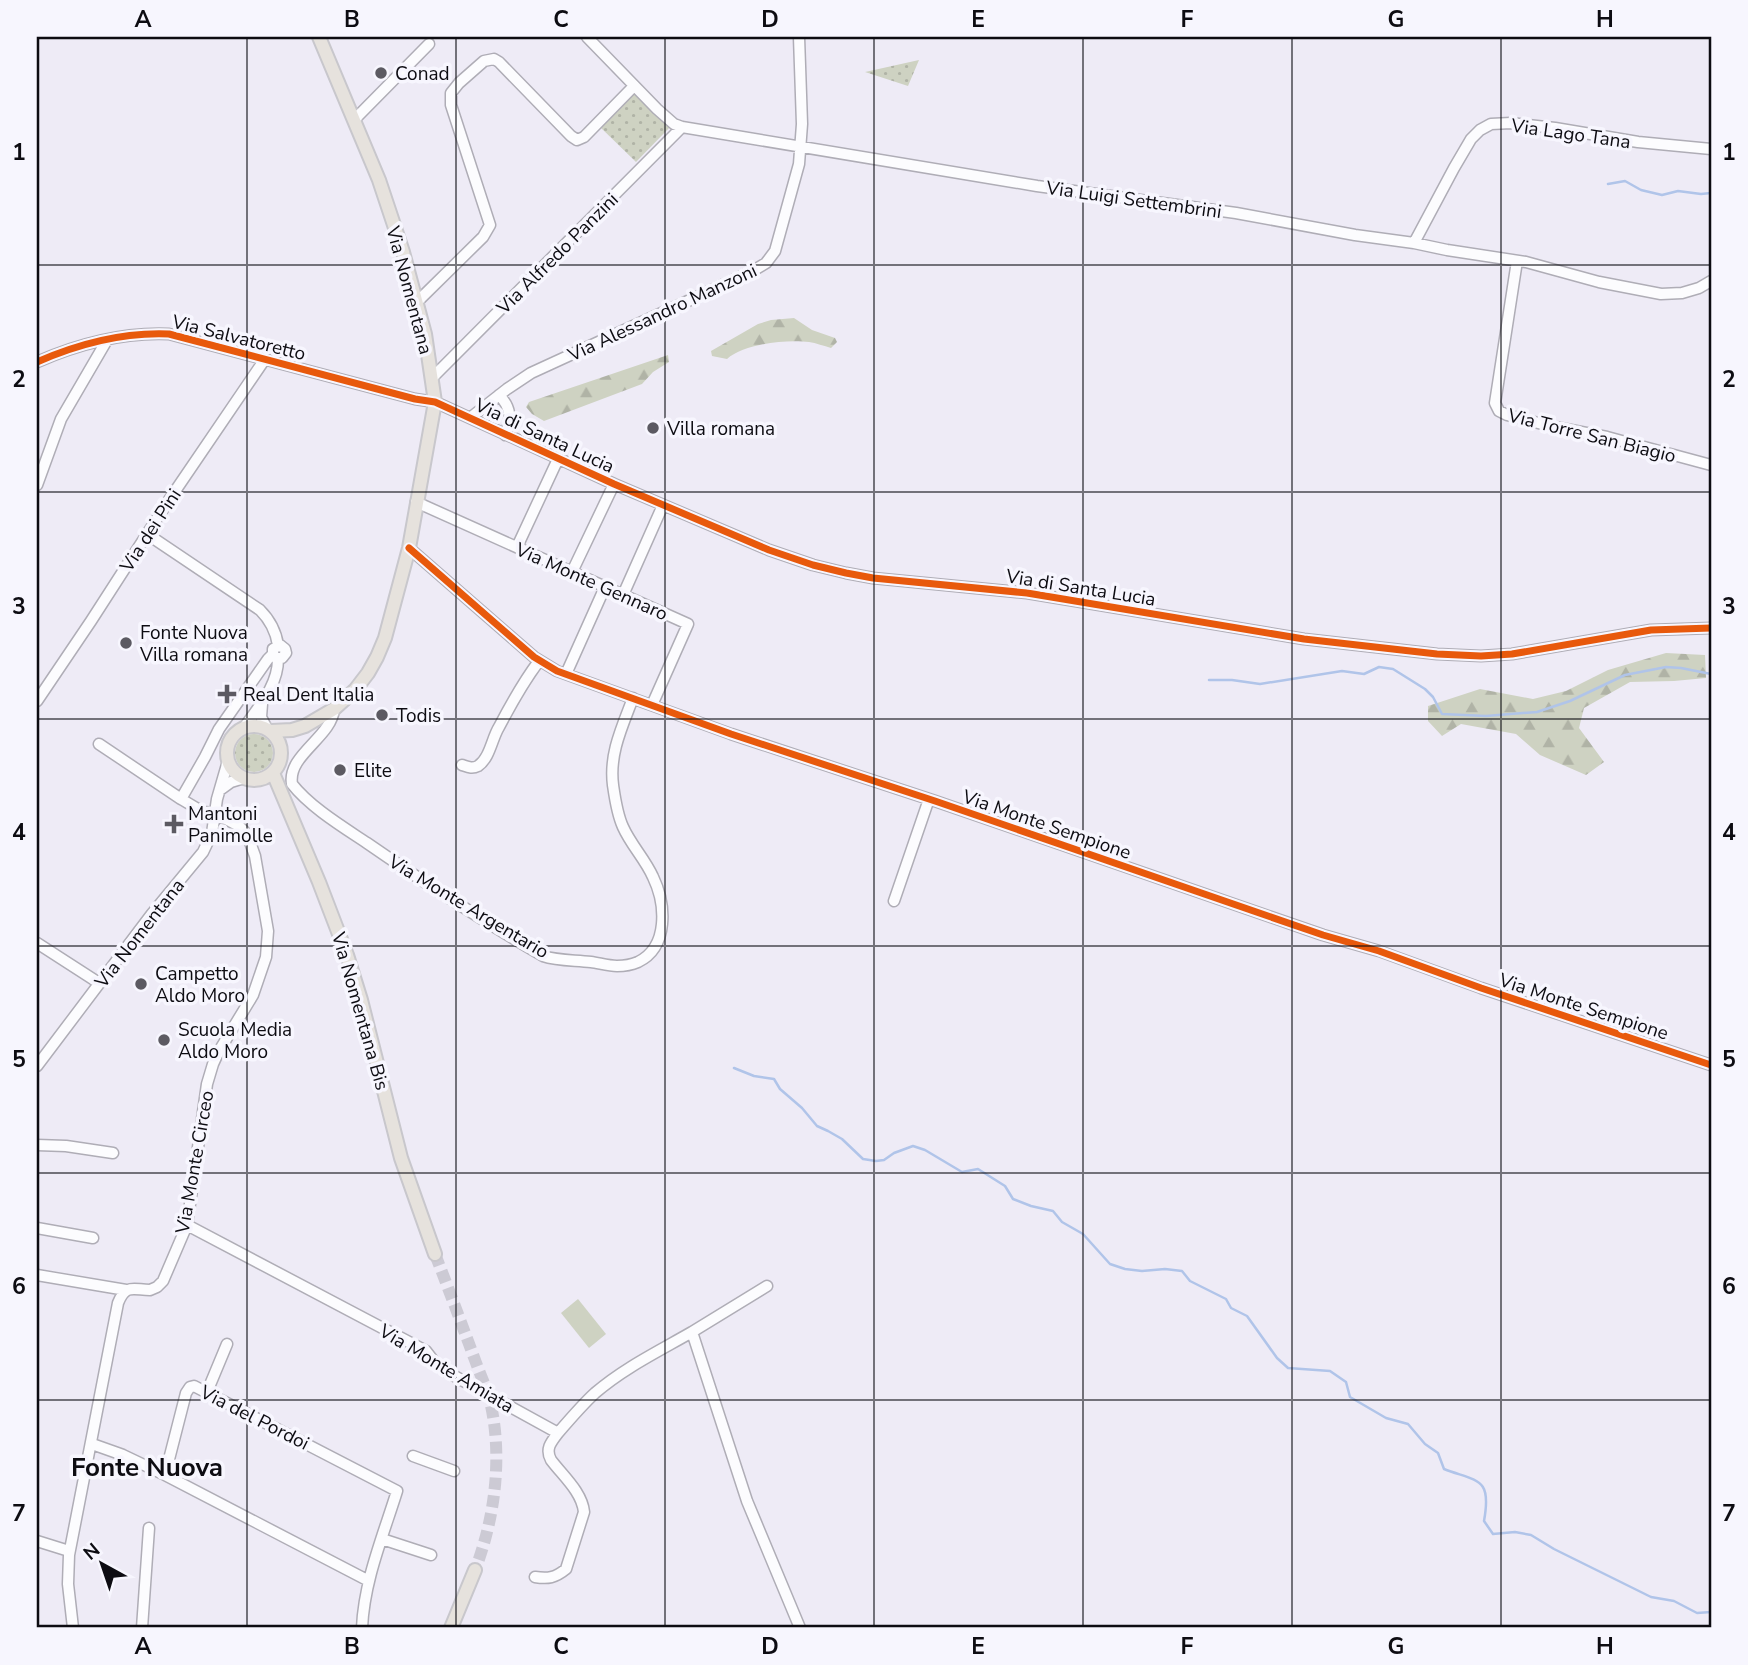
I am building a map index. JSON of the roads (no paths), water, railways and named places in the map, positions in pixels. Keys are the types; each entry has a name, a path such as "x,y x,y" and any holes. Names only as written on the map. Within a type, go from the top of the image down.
{"main road":[{"name":"Via Nomentana","path":"282,753 286,744 305,726 334,709 355,690 377,657 388,627 409,548 435,402 425,334 417,302 379,180 319,37"},
{"path":"251,726 269,730 281,745 280,761 273,773 259,780 244,778 228,761 227,748 230,742 238,731 244,728 251,726"},
{"name":"Via Nomentana","path":"269,730 292,730 305,726"},
{"name":"Via Nomentana Bis","path":"273,773 347,955 398,1147 435,1254"},
{"path":"451,1628 475,1570"}],"street":[{"name":"Via Luigi Settembrini","path":"587,37 669,120 682,127 1037,186 1236,213 1415,243 1517,261 1599,282 1661,294 1682,293 1711,281"},
{"name":"Via Alessandro Manzoni","path":"470,418 499,395 541,368 766,263 773,254 779,237 798,169 801,148 799,37"},
{"path":"354,120 429,44"},
{"path":"417,302 483,237 490,225 450,105 451,93 459,83 484,61 495,59 577,140 584,137 634,86"},
{"name":"Via Lago Tana","path":"1415,243 1471,139 1491,124 1511,123 1646,143 1711,149"},
{"name":"Via Alfredo Panzini","path":"432,378 682,127"},
{"name":"Via Torre San Biagio","path":"1517,261 1495,403 1499,411 1711,465"},
{"name":"Via Salvatoretto","path":"37,362 77,346 169,334 435,402"},
{"path":"37,485 58,425 107,340"},
{"name":"Via dei Pini","path":"37,701 265,359"},
{"path":"499,395 508,406 510,414 505,435"},
{"name":"Via di Santa Lucia","path":"435,402 614,484 769,550 813,565 873,578 1027,593 1304,639 1396,651 1455,655 1512,654 1640,632 1711,628"},
{"path":"517,547 558,459"},
{"path":"572,572 614,484"},
{"name":"Via Monte Gennaro","path":"416,502 688,624 652,705"},
{"path":"623,595 663,505"},
{"path":"147,534 260,610 271,625 275,634 276,675 262,703 244,728"},
{"name":"Via Monte Sempione","path":"409,548 539,660 566,674 815,762 1711,1065"},
{"path":"566,674 605,587"},
{"path":"181,799 218,731 268,659 276,653"},
{"path":"462,765 473,768 484,759 499,725 539,660"},
{"name":"Via Monte Argentario","path":"334,709 331,722 292,772 292,784 300,793 415,876 543,956 616,966 634,964 649,955 656,947 662,931 656,884 647,864 620,822 613,785 614,753 633,698"},
{"path":"262,703 261,717 269,730"},
{"name":"Via Monte Circeo","path":"99,744 181,799 239,825 248,837 258,866 268,926 264,963 253,995 219,1051 209,1077 187,1225 160,1284 150,1290 126,1290"},
{"name":"Via Nomentana","path":"37,1066 155,909 203,852 211,836 228,761"},
{"path":"220,790 231,782 244,778"},
{"path":"894,901 929,799"},
{"path":"37,943 99,983"},
{"path":"37,1145 113,1153"},
{"name":"Via Monte Amiata","path":"187,1225 426,1351 434,1362 447,1372 558,1433"},
{"path":"37,1228 93,1238"},
{"path":"37,1275 126,1290 117,1306 69,1551 68,1584 73,1628"},
{"path":"535,1577 548,1578 566,1569 584,1512 579,1496 548,1455 550,1444 558,1433 586,1401 608,1383 767,1286"},
{"path":"692,1332 747,1502 800,1628"},
{"path":"206,1392 227,1344"},
{"name":"Via del Pordoi","path":"165,1475 186,1391 194,1386 397,1491 382,1539"},
{"path":"92,1444 165,1475 369,1581"},
{"path":"413,1455 454,1471"},
{"path":"142,1628 149,1528"},
{"path":"362,1628 369,1581 382,1539 431,1555"},
{"path":"37,1541 69,1551"}],"waterway":[{"path":"1608,184 1625,181 1641,190 1662,195 1678,191 1711,193"},
{"path":"1209,680 1260,684 1342,671 1364,674 1379,667 1393,669 1425,689 1433,697 1442,714 1486,716 1537,712 1570,701 1625,675 1666,667 1711,674"},
{"path":"734,1068 754,1076 774,1079 780,1089 802,1108 817,1126 842,1139 863,1159 884,1160 913,1146 925,1150 962,1172 978,1169 1005,1186 1013,1199 1053,1211 1062,1222 1083,1234 1110,1264 1142,1271 1182,1271 1190,1281 1226,1299 1231,1308 1247,1316 1277,1358 1288,1368 1330,1371 1346,1382 1350,1397 1386,1418 1408,1424 1425,1444 1438,1453 1444,1469 1480,1483 1486,1496 1484,1521 1493,1534 1515,1532 1531,1535 1651,1597 1674,1601 1697,1613 1711,1612"}],"tunnel":[{"path":"435,1254 487,1391 494,1422 495,1487 488,1529 475,1570"}],"place":[{"name":"Conad","path":"381,73"},
{"name":"Villa romana","path":"653,428"},
{"name":"Fonte Nuova Villa romana","path":"126,643"},
{"name":"Real Dent Italia","path":"227,694"},
{"name":"Todis","path":"382,715"},
{"name":"Elite","path":"340,770"},
{"name":"Mantoni Panimolle","path":"174,824"},
{"name":"Campetto Aldo Moro","path":"141,984"},
{"name":"Scuola Media Aldo Moro","path":"164,1040"}],"district":[{"name":"Fonte Nuova","path":"147,1467"}]}
